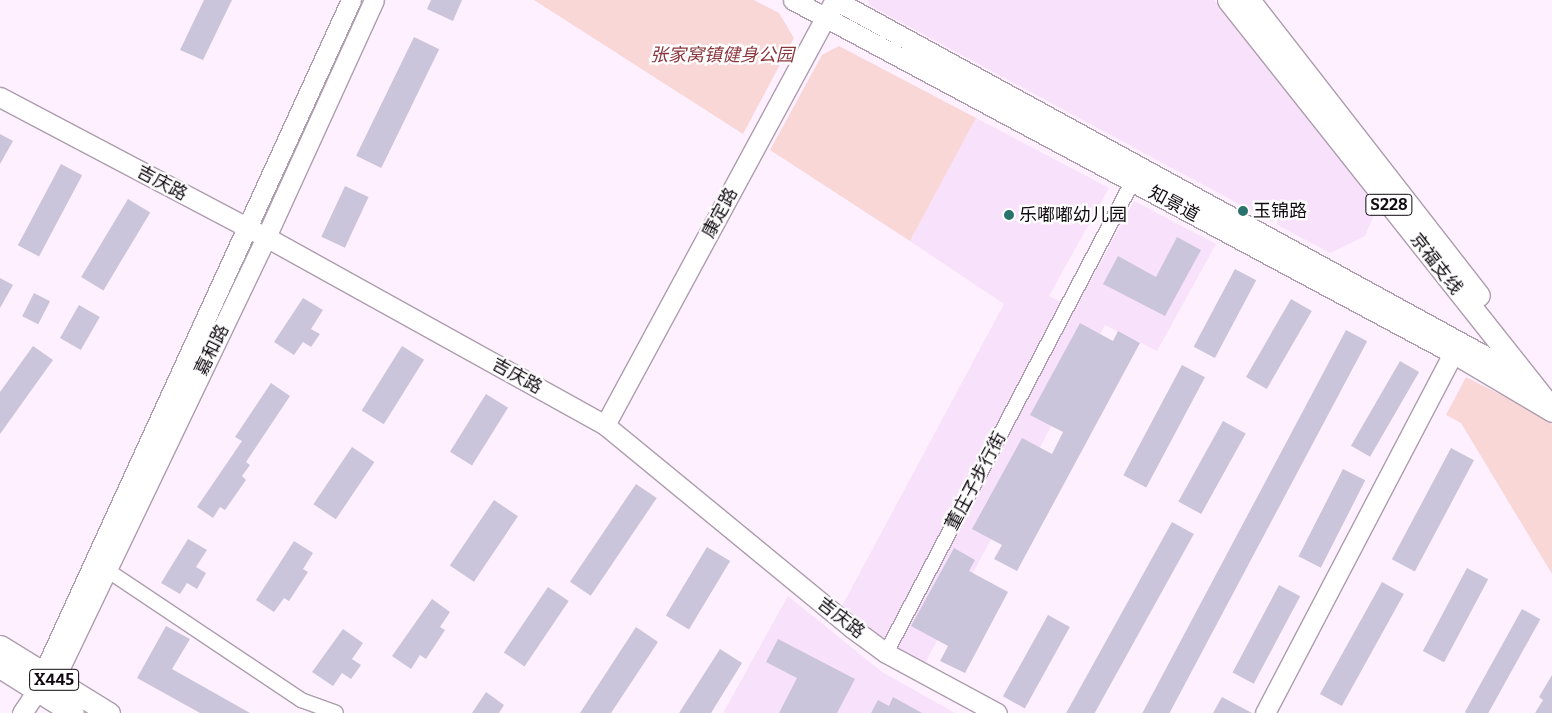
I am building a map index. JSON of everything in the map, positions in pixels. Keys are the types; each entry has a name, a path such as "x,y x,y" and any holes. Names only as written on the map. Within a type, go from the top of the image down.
{"main road":[{"name":"嘉和路","path":"44,681 351,0"},
{"name":"嘉和路","path":"22,713 44,681 107,570 266,237 374,0"},
{"name":"知景道","path":"793,0 1132,182 1457,347 1530,380 1552,396"},
{"name":"知景道","path":"835,0 1141,166 1457,347 1552,411"},
{"name":"康定路","path":"605,425 835,0"},
{"name":"京福支线","path":"1228,0 1530,380 1552,411"},
{"name":"京福支线","path":"1249,0 1552,388"},
{"name":"吉庆路","path":"0,98 266,237 605,425 886,653 997,713"},
{"path":"1266,713 1457,347"},
{"name":"X445","path":"0,646 44,681 73,713"},
{"name":"X445","path":"0,667 44,681 109,713"}],"street":[{"name":"董庄子步行街","path":"886,653 1141,166"},
{"path":"107,570 301,700 336,713"}],"shaded area":[{"path":"868,0 1214,0 1378,205 1365,236 1330,253 869,5"},
{"path":"976,118 1109,188 1049,296 1075,309 1134,201 1216,244 1157,351 1105,325 924,665 895,649 842,606 1004,304 910,241"},
{"path":"788,596 882,672 955,713 723,713"}],"green space":[{"name":"张家窝镇健身公园","path":"534,0 754,0 779,13 794,38 743,134"},
{"path":"839,46 976,118 910,241 770,150 822,55"},
{"path":"1466,377 1545,417 1552,425 1552,574 1461,423 1446,415"}],"building":[{"path":"204,0 232,0 203,60 180,50"},
{"path":"431,0 462,0 453,21 427,9"},
{"path":"414,37 439,49 381,168 356,156"},
{"path":"0,134 13,141 0,164"},
{"path":"61,164 82,175 39,256 18,245"},
{"path":"345,186 369,197 345,248 321,237"},
{"path":"128,199 150,212 103,290 81,277"},
{"path":"1177,237 1201,250 1165,316 1103,284 1118,256 1156,277"},
{"path":"1235,269 1256,280 1215,358 1194,347"},
{"path":"0,278 13,285 0,308"},
{"path":"34,293 50,301 38,324 22,316"},
{"path":"303,298 323,310 311,329 320,334 311,347 303,342 294,355 274,342"},
{"path":"1291,299 1312,311 1267,389 1246,377"},
{"path":"79,305 100,317 81,350 60,338"},
{"path":"1080,323 1113,341 1118,331 1140,343 1017,571 994,559 1002,545 972,529 1022,438 1052,454 1063,432 1030,415"},
{"path":"1346,330 1367,341 1170,713 1142,713"},
{"path":"33,346 53,360 0,434 0,392"},
{"path":"402,346 424,360 384,424 362,410"},
{"path":"1400,361 1419,372 1370,457 1351,446"},
{"path":"1182,365 1205,377 1146,488 1123,475"},
{"path":"271,383 290,396 246,462 250,465 242,476 246,480 225,510 220,507 213,518 197,507 242,441 235,437"},
{"path":"486,394 508,408 472,465 450,452"},
{"path":"1223,421 1246,434 1201,514 1178,501"},
{"path":"352,447 374,462 336,519 313,504"},
{"path":"1451,448 1474,460 1415,571 1392,559"},
{"path":"1343,469 1365,480 1321,568 1299,556"},
{"path":"636,484 657,498 591,596 570,582"},
{"path":"494,500 518,516 474,582 450,565"},
{"path":"1172,522 1194,534 1095,713 1066,713"},
{"path":"188,539 207,550 196,567 206,573 197,589 187,583 180,594 161,583"},
{"path":"294,541 313,553 303,569 308,572 289,601 284,598 274,612 256,600"},
{"path":"707,547 730,561 689,629 666,616"},
{"path":"954,548 975,560 969,571 1008,592 965,673 940,661 948,646 911,626"},
{"path":"1467,568 1488,579 1444,662 1423,651"},
{"path":"1382,582 1404,594 1342,706 1320,694"},
{"path":"1279,585 1300,596 1254,684 1233,672"},
{"path":"548,587 569,601 525,666 504,652"},
{"path":"432,599 450,612 440,627 445,630 426,659 420,655 411,669 392,656"},
{"path":"1522,609 1540,619 1488,713 1465,712"},
{"path":"1048,615 1070,627 1025,708 1003,696"},
{"path":"166,626 190,639 172,669 250,713 200,713 137,678"},
{"path":"636,627 658,642 611,713 580,713"},
{"path":"343,629 363,643 352,659 361,665 351,679 342,673 333,686 312,672"},
{"path":"778,639 855,679 837,713 779,713 797,678 766,662"},
{"path":"720,649 742,663 711,713 679,713"},
{"path":"1552,675 1552,713 1535,713 1543,700 1539,697"},
{"path":"486,692 504,705 499,713 472,713"},
{"path":"893,697 922,713 871,713 878,700 889,706"},
{"path":"1222,697 1252,713 1213,713"}],"place":[{"name":"玉锦路","path":"1243,211"},
{"name":"乐嘟嘟幼儿园","path":"1009,215"}]}
